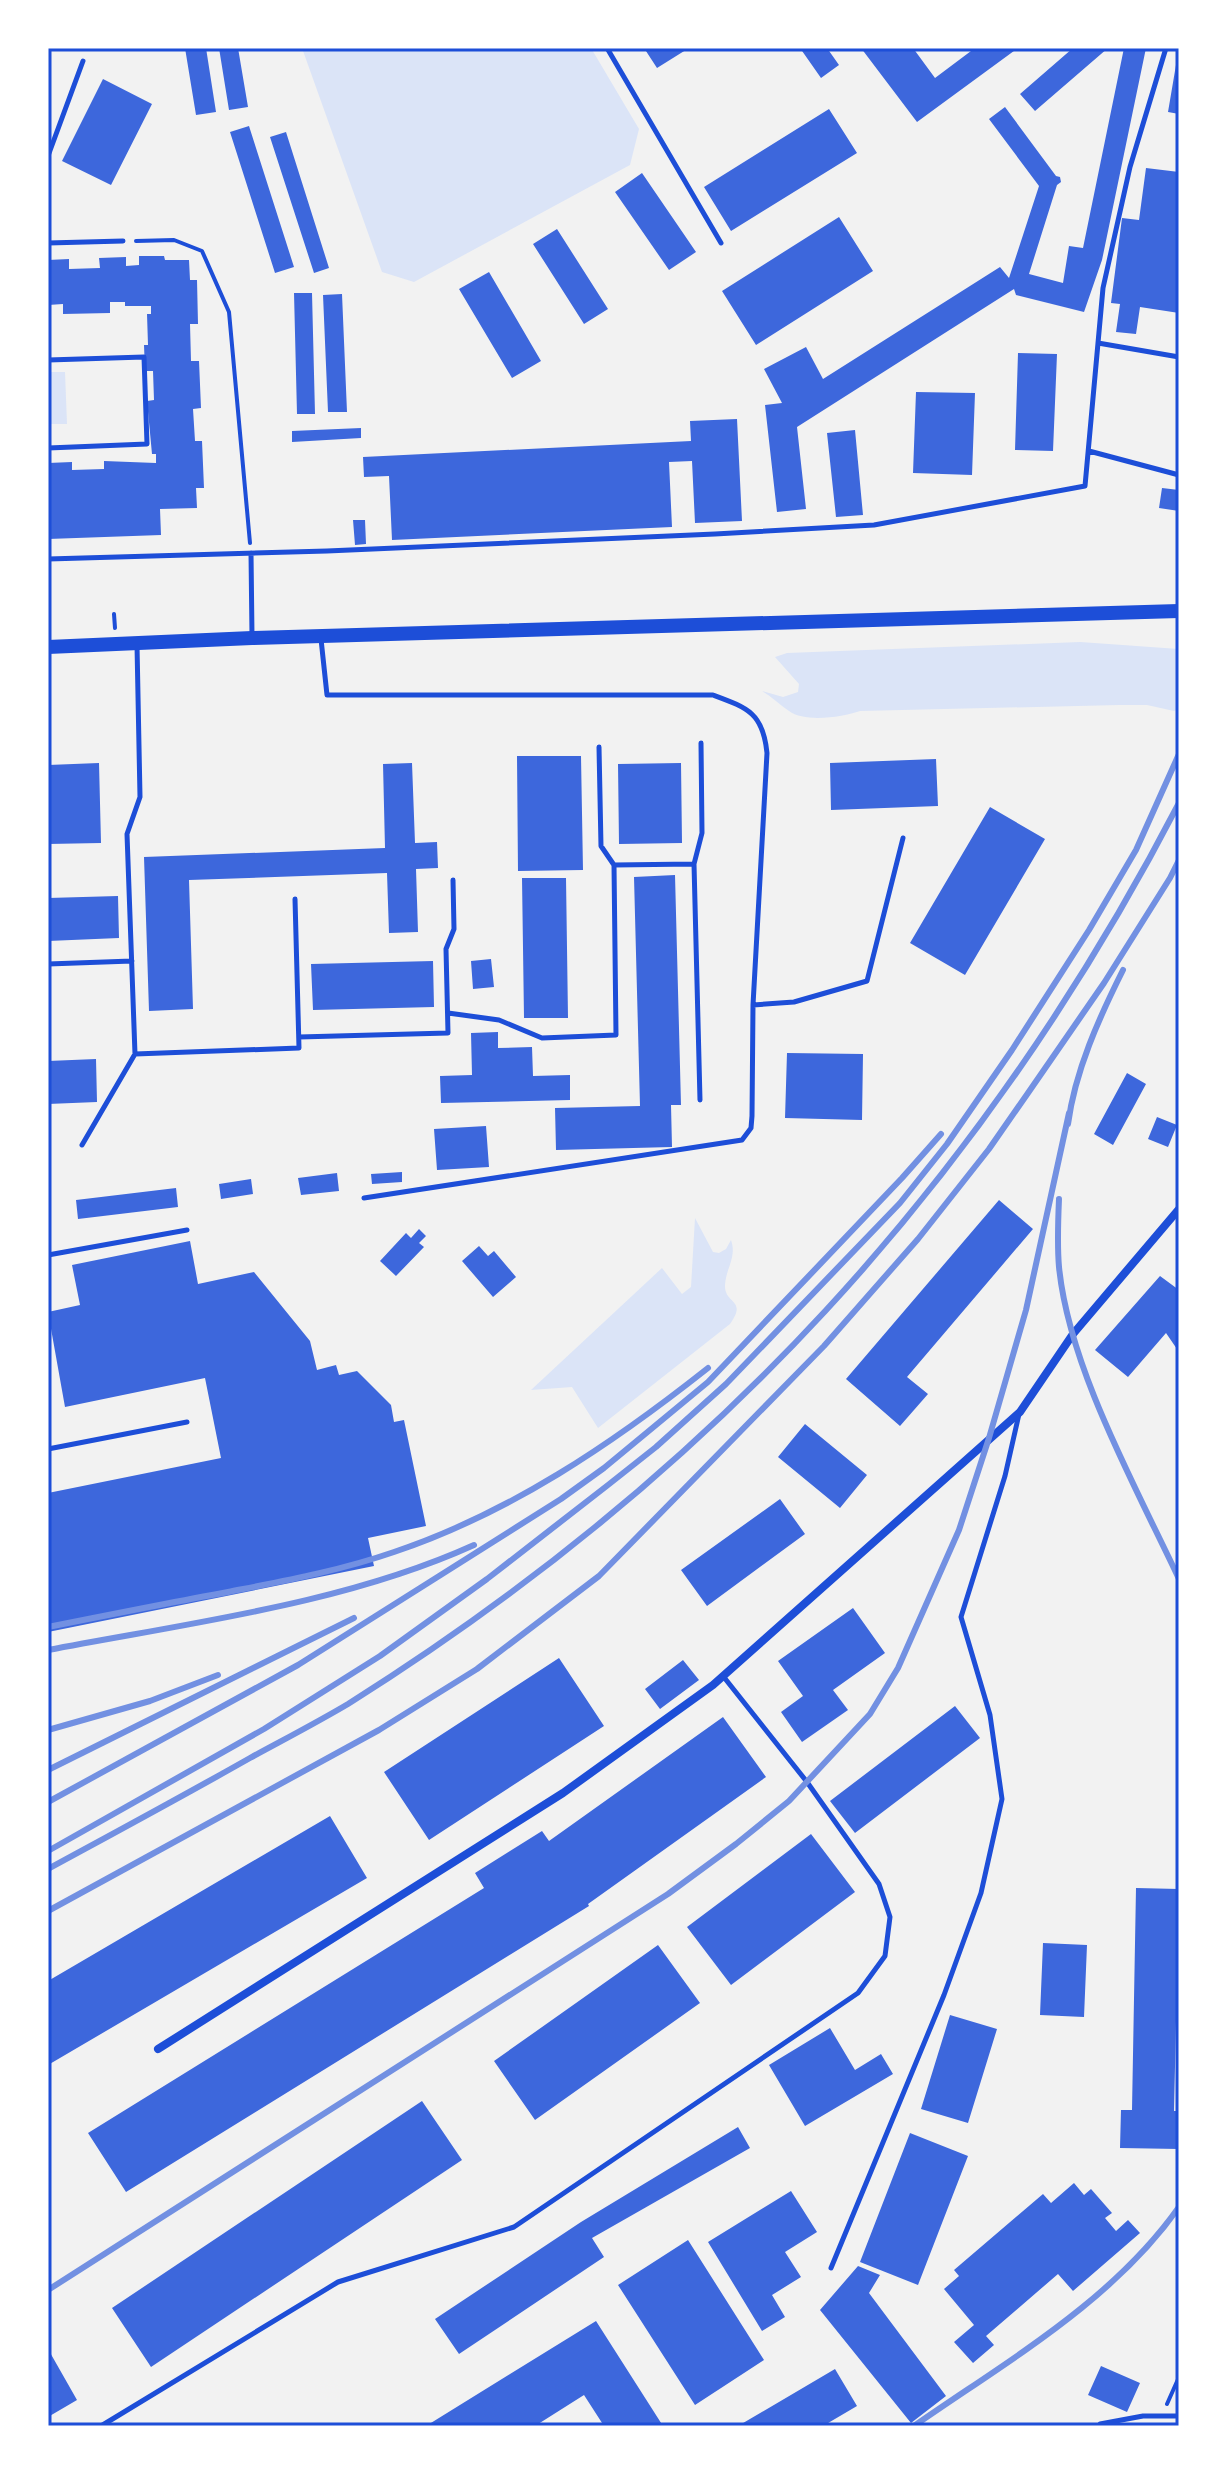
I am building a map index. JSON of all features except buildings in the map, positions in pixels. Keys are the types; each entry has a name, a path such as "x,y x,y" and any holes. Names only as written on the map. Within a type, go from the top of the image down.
{"main road":[{"path":"48,647 252,638 1179,611"}],"street":[{"path":"158,2049 563,1793 723,1676 1020,1412 1073,1334 1179,1209"}],"lane":[{"path":"607,48 721,243"},
{"path":"48,559 715,534 874,525 1085,486 1103,288 1130,167 1166,48"},
{"path":"48,156 83,61"},
{"path":"48,243 123,241"},
{"path":"1098,343 1179,357"},
{"path":"48,360 144,357 147,444 48,448"},
{"path":"1089,451 1179,475"},
{"path":"251,553 252,638"},
{"path":"321,638 327,695 713,695 748,708 765,729 767,753 753,1005 752,1116 751,1128 742,1140 364,1198"},
{"path":"82,1145 135,1054 127,834 140,797 137,644"},
{"path":"700,1100 694,864 702,833 701,743"},
{"path":"448,1013 499,1020 542,1038 616,1035 614,865 601,846 599,747"},
{"path":"753,1005 794,1002 867,981 903,838"},
{"path":"614,865 694,864"},
{"path":"299,1037 448,1033 446,949 454,929 453,880"},
{"path":"135,1054 299,1048 295,899"},
{"path":"48,964 132,961"},
{"path":"48,1255 187,1230"},
{"path":"831,2268 944,1995 981,1893 1002,1799 990,1715 961,1617 1005,1476 1020,1412"},
{"path":"48,1449 187,1422"},
{"path":"101,2426 338,2282 514,2227 858,1993 885,1956 890,1917 879,1884 807,1782 723,1676"},
{"path":"1099,2426 1143,2416 1179,2416"}],"path":[{"path":"123,241 174,240 202,251 229,312 251,553"},
{"path":"114,614 115,628"}],"shaded area":[{"path":"302,48 591,48 639,129 630,165 414,282 382,272"},
{"path":"48,372 65,372 67,424 48,424"},
{"path":"1080,642 1179,649 1179,709 1119,705 860,711 814,718 796,715 762,691 783,697 798,692 799,684 775,657 787,653"},
{"path":"695,1218 713,1252 726,1249 731,1240 733,1246 725,1285 737,1310 730,1324 598,1428 572,1387 531,1390 662,1268 682,1294 691,1287"}],"railway":[{"path":"48,1851 264,1729 380,1656 487,1579 608,1485 726,1384 900,1203 947,1144 1089,930 1136,850 1179,754"},
{"path":"48,1869 348,1704 480,1615 603,1520 719,1419 826,1310 925,1195 1017,1072 1102,941 1179,803"},
{"path":"48,1911 379,1730 477,1669 599,1576 824,1346 918,1239 989,1149 1104,983 1179,860"},
{"path":"1068,1124 1082,1065 1123,970"},
{"path":"48,2290 668,1894 789,1801 870,1714 898,1668 959,1530 1026,1310 1069,1113"},
{"path":"48,1802 298,1665 561,1499 604,1468 708,1382 941,1134"},
{"path":"1059,1199 1059,1267 1065,1306 1076,1345 1107,1426 1179,1579"},
{"path":"48,1627 311,1575 373,1559 437,1536 519,1497 558,1474 635,1423 708,1368"},
{"path":"48,1650 319,1597 424,1565 474,1545"},
{"path":"48,1770 354,1618"},
{"path":"48,1730 150,1701 218,1675"},
{"path":"914,2426 1021,2353 1090,2301 1152,2241 1179,2207"}]}
